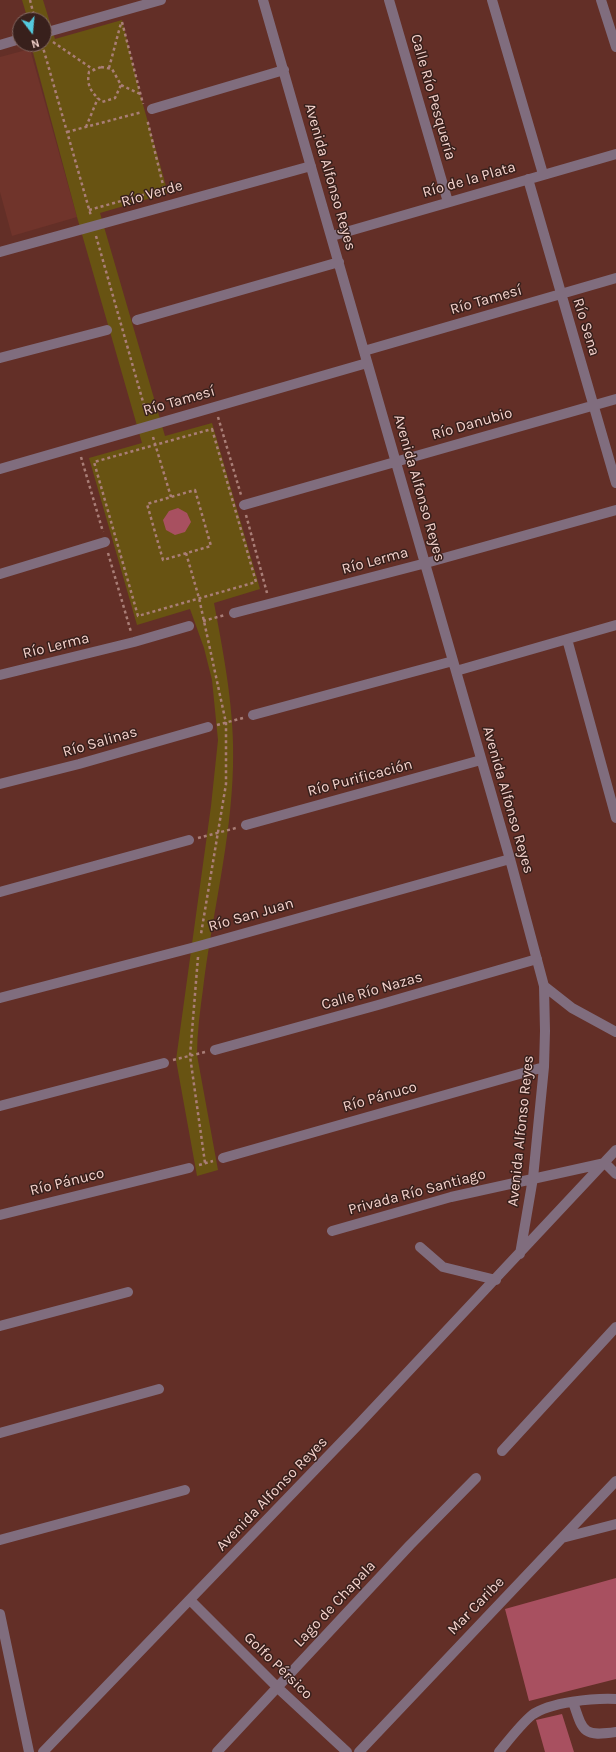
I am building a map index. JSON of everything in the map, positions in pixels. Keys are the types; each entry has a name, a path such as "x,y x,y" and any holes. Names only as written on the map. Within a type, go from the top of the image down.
{"street":[{"path":"52,31 161,0"},
{"name":"Avenida Alfonso Reyes","path":"263,0 426,563 510,859 544,986 544,1066 533,1178 520,1254"},
{"name":"Calle Río Pesquería","path":"389,0 448,202"},
{"path":"492,0 543,174"},
{"path":"602,0 616,47"},
{"path":"0,45 12,42"},
{"path":"148,110 284,70"},
{"name":"Río de la Plata","path":"332,236 616,154"},
{"name":"Río Verde","path":"0,252 311,166"},
{"name":"Río Sena","path":"528,179 560,294 616,483"},
{"path":"138,320 339,262"},
{"name":"Río Tamesí","path":"364,351 616,278"},
{"path":"0,358 108,330"},
{"name":"Río Tamesí","path":"0,469 367,363"},
{"name":"Río Danubio","path":"244,505 616,399"},
{"name":"Río Lerma","path":"234,613 426,563 616,510"},
{"path":"0,574 105,542"},
{"path":"456,672 616,625"},
{"name":"Río Lerma","path":"0,675 134,642 189,626"},
{"path":"567,639 616,818"},
{"path":"253,715 453,661"},
{"name":"Río Salinas","path":"0,784 79,764 208,727"},
{"name":"Río Purificación","path":"246,825 481,760"},
{"path":"0,892 189,840"},
{"name":"Río San Juan","path":"0,998 199,946 510,859"},
{"name":"Calle Río Nazas","path":"215,1050 536,959"},
{"path":"544,986 572,1008 616,1032"},
{"path":"0,1106 164,1063"},
{"name":"Río Pánuco","path":"223,1158 544,1066"},
{"name":"Avenida Alfonso Reyes","path":"43,1752 496,1280 616,1150"},
{"path":"604,1163 616,1174"},
{"name":"Privada Río Santiago","path":"332,1231 451,1197 604,1163"},
{"name":"Río Pánuco","path":"0,1214 189,1168"},
{"path":"420,1247 443,1267 496,1280"},
{"path":"0,1326 128,1292"},
{"path":"502,1451 616,1327"},
{"path":"0,1433 159,1389"},
{"name":"Lago de Chapala","path":"217,1752 410,1545 476,1478"},
{"name":"Mar Caribe","path":"359,1752 616,1481"},
{"path":"0,1540 185,1490"},
{"path":"562,1538 616,1524"},
{"name":"Golfo Pérsico","path":"190,1600 278,1688 347,1752"},
{"path":"0,1614 29,1752"},
{"path":"499,1752 532,1715 572,1702 601,1698 616,1699"},
{"path":"572,1702 582,1726 586,1731 592,1734 616,1732"}],"path":[{"path":"30,0 33,12"},
{"path":"115,23 122,20"},
{"path":"109,68 122,20"},
{"path":"89,210 164,189 148,110 140,94 122,20"},
{"path":"53,42 60,40"},
{"path":"53,42 94,70"},
{"path":"44,52 149,425 171,497"},
{"path":"121,85 115,98 102,102 92,94 87,81 90,72 101,68 109,68 112,69 121,85 140,94"},
{"path":"86,127 98,98"},
{"path":"67,132 148,110"},
{"path":"108,330 138,320"},
{"path":"94,462 156,446 212,429"},
{"path":"195,490 211,546 186,553 163,560 147,504 195,490"},
{"path":"186,553 199,598 226,723 226,784 199,946 190,1056 205,1163"},
{"path":"138,616 256,582"},
{"path":"189,626 234,613"},
{"path":"208,727 253,715"},
{"path":"189,840 246,825"},
{"path":"164,1063 215,1050"},
{"path":"189,1168 223,1158"}],"shaded area":[{"path":"22,0 43,0 47,12 26,12"},
{"path":"122,20 140,94 168,193 100,213 165,436 212,423 260,589 214,603 231,705 233,767 229,823 207,961 197,1047 197,1055 218,1170 197,1176 176,1060 211,806 218,740 212,680 204,648 190,609 137,625 89,458 142,443 77,217 33,52 52,52 52,29 55,39"},
{"path":"19,52 31,52 77,217 12,236 0,192 0,57"}],"building":[{"path":"178,508 187,513 191,522 185,532 175,535 166,530 163,520 169,511"},
{"path":"616,1578 616,1679 529,1701 505,1609"},
{"path":"562,1714 574,1752 545,1752 536,1720"}]}
